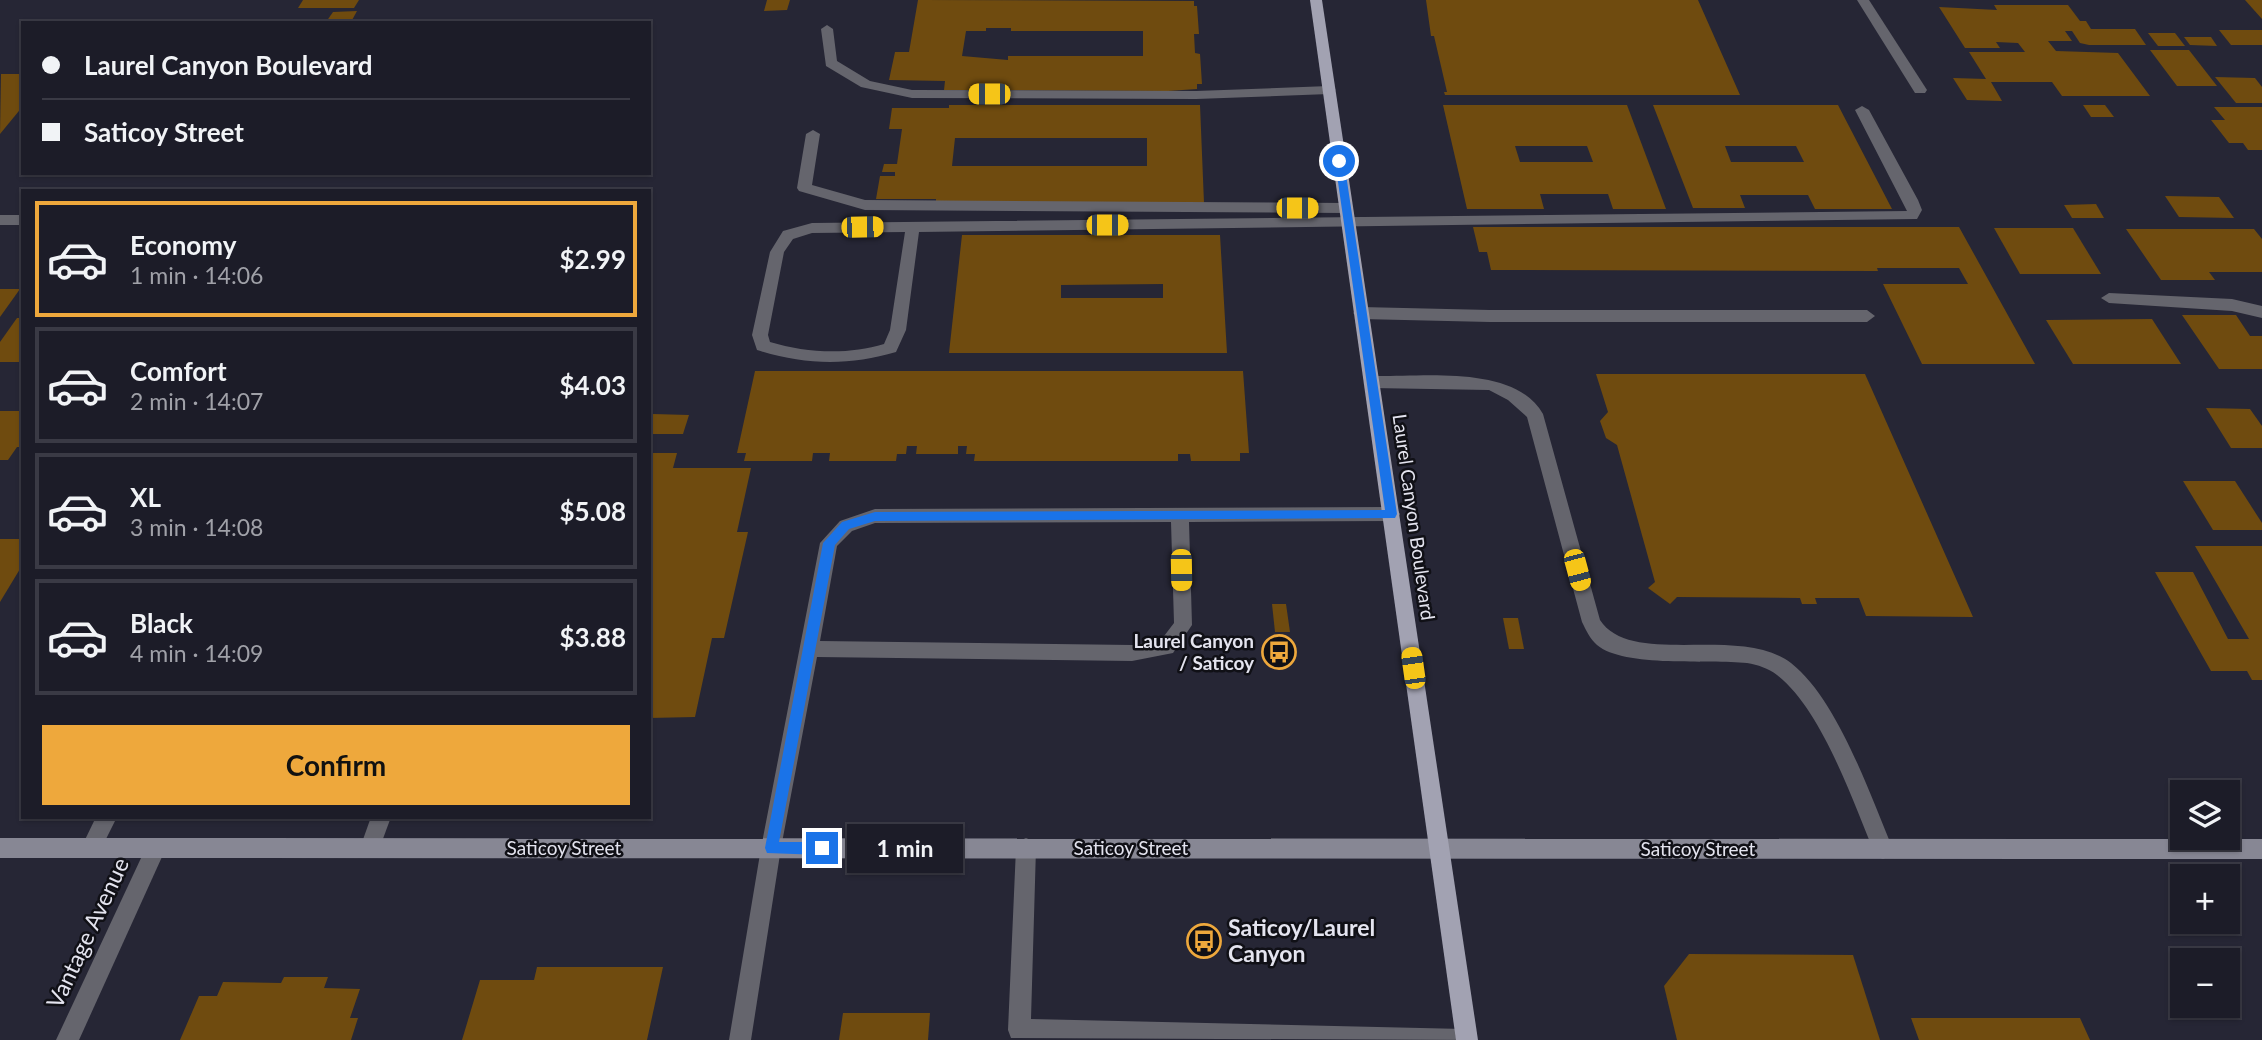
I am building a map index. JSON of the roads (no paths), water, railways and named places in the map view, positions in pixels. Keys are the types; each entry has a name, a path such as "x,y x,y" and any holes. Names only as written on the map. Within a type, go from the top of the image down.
{"main road":[{"name":"Laurel Canyon Boulevard","path":"1316,0 1440,848 1465,1040"},
{"name":"Saticoy Street","path":"0,848 2262,849"}],"street":[{"path":"1863,0 1920,90"},
{"path":"827,29 831,63 866,84 912,94 1196,95 1329,90"},
{"path":"913,226 898,330 890,348 872,354 787,355 764,346 760,335 777,253 788,235 812,228 913,226 1348,224 1529,219 1912,216 1915,210 1912,200 1862,110"},
{"path":"813,134 804,188 865,205 1346,208"},
{"path":"0,220 21,220"},
{"path":"2109,298 2232,305 2262,312"},
{"path":"1361,313 1490,316 1867,316"},
{"path":"1372,382 1489,384 1505,388 1522,400 1535,414 1591,622 1605,641 1627,649 1757,656 1782,667 1821,714 1883,849"},
{"path":"740,1040 771,848 829,543 846,526 875,516 1391,514"},
{"path":"809,649 1132,653 1166,647 1183,625 1180,515"},
{"path":"91,848 106,819"},
{"path":"370,848 380,819"},
{"name":"Vantage Avenue","path":"67,1040 156,848"},
{"path":"1026,848 1018,1030 1465,1040"}],"place":[{"name":"Laurel Canyon / Saticoy","path":"1279,652"},
{"name":"Saticoy/Laurel Canyon","path":"1204,941"}]}
